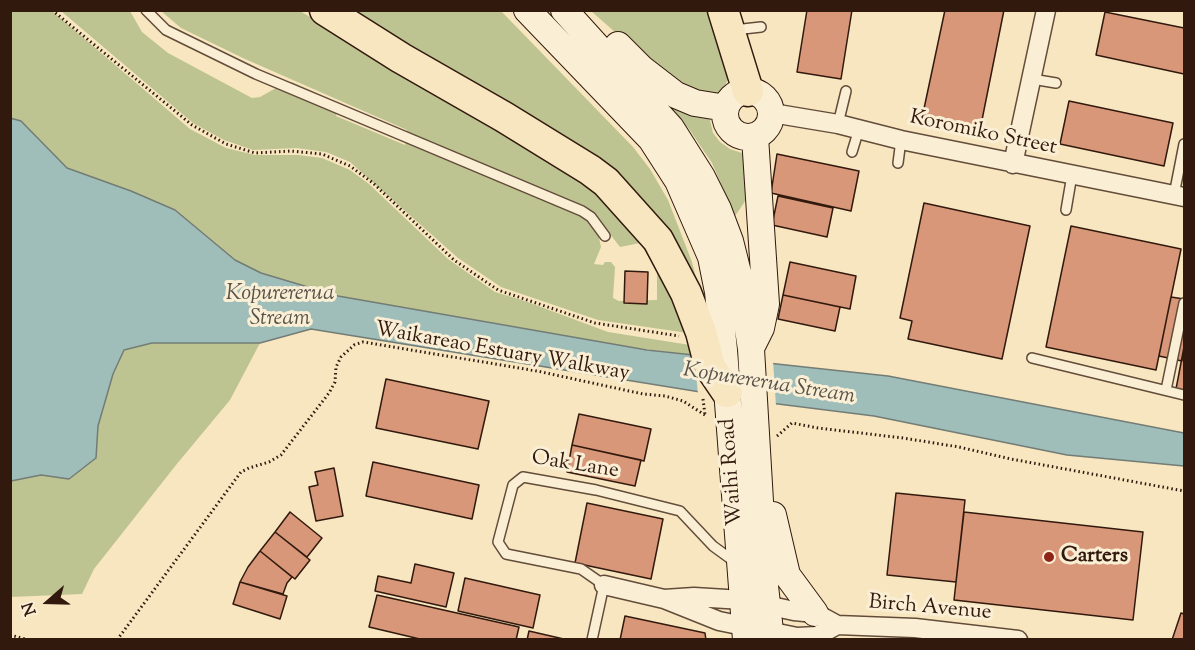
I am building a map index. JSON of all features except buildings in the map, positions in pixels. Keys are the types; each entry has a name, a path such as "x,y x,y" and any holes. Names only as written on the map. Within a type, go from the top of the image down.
{"highway":[{"path":"325,10 401,58 590,170 606,182 658,240 686,293 706,346 720,407"},
{"path":"726,20 737,99"}],"main road":[{"path":"527,10 651,139 678,181 711,257 718,292 706,346"},
{"name":"Waihi Road","path":"564,10 670,128 702,177 718,209 730,241 742,289 751,349 759,472 755,603 758,633"},
{"path":"573,10 605,31 641,68 676,95 695,103 737,99 756,92 767,100 772,114 768,128 755,137 741,136 730,128 726,122 737,99"},
{"path":"751,349 761,328 766,304 755,137"},
{"path":"730,241 759,187"},
{"name":"Waihi Road","path":"720,407 740,565 755,603"},
{"path":"759,472 778,532 787,575 815,613"}],"street":[{"path":"1013,164 1046,10"},
{"name":"Koromiko Street","path":"772,114 838,124 1013,164 1179,196"},
{"name":"Oak Lane","path":"604,585 664,599 719,621 758,633"},
{"name":"Oak Lane","path":"664,599 694,597 755,603"},
{"name":"Birch Avenue","path":"755,603 815,613 837,625 915,628 1018,639"},
{"name":"Birch Avenue","path":"758,633 796,637 817,636 837,625"}],"lane":[{"path":"146,10 166,30 256,74 582,211 591,217 605,236"},
{"path":"726,20 761,27"},
{"path":"1032,79 1056,83"},
{"path":"838,124 846,91"},
{"path":"852,152 859,129"},
{"path":"898,163 900,140"},
{"path":"1179,196 1185,144"},
{"path":"1065,210 1072,175"},
{"path":"1166,390 1185,303"},
{"path":"1032,358 1185,395"},
{"name":"Oak Lane","path":"604,585 580,569 506,554 498,542 513,485 518,480 523,477 596,490 680,511 713,546 740,565"},
{"path":"592,639 604,585"}],"path":[{"path":"52,10 192,125 226,144 255,153 291,151 322,154 350,166 373,183 454,260 498,290 596,323 706,346"},
{"name":"Waikareao Estuary Walkway","path":"117,639 241,472 281,455 319,408 334,382 336,367 341,357 350,348 363,342 537,371 632,392 720,407"},
{"path":"776,438 792,423 959,447 1011,459 1185,491"},
{"path":"10,635 29,639"}],"green space":[{"path":"10,11 52,11 190,129 226,148 255,155 298,155 322,158 350,170 369,184 448,259 495,292 608,332 690,345 693,355 614,345 338,296 261,273 235,260 175,210 67,168 21,122 11,118"},
{"path":"61,11 130,11 142,32 168,53 252,98 260,97 292,82 339,103 336,116 405,145 407,130 245,59 181,28 161,11 300,11 534,149 575,169 660,264 688,333 598,320 501,287 458,258 350,162 326,152 296,148 253,150 224,140 193,123","holes":["561,198 588,209 620,247 640,243 657,271 657,300 619,301 613,298 615,267 611,262 605,262 603,265 594,264 601,247 598,233 586,213"]},
{"path":"344,11 501,11 633,147 650,169 668,200 692,262 701,297 645,213"},
{"path":"591,11 707,11 720,38 726,64 728,78 723,91 715,96 693,90 665,76"},
{"path":"657,93 708,112 713,133 720,142 730,149 748,155 749,190 735,216 712,163 689,129"},
{"path":"152,343 260,343 230,400 94,569 82,594 11,597 10,481 41,475 69,479 96,458 98,426 113,374 124,350"}],"water":[{"name":"Kopurererua Stream","path":"10,118 21,121 67,168 175,210 235,260 261,273 338,296 647,350 888,376 1184,433 1184,466 1067,455 874,416 762,402 311,329 260,343 152,343 124,350 113,374 98,426 96,458 69,479 41,475 11,481"}],"pier":[{"path":"694,352 773,360 776,406 698,394"}],"place":[{"name":"Carters","path":"1049,557"}]}
